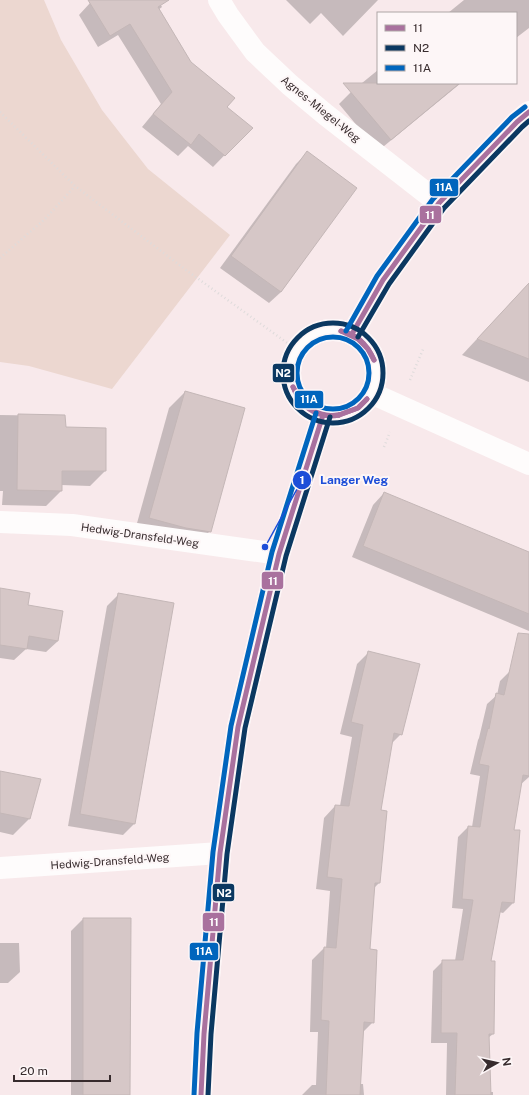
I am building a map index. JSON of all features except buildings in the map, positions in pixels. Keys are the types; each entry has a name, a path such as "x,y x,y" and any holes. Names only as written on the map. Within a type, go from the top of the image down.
{"street":[{"name":"Agnes-Miegel-Weg","path":"219,0 255,52 290,85 439,203"},
{"path":"352,334 383,280 439,203 517,122 529,112"},
{"path":"328,330 340,330 352,334 363,342 371,353 376,366 375,380 371,393 363,404 351,412 337,416 323,415 311,410 300,401 293,389 290,369 291,362 297,350 305,340 328,330"},
{"path":"371,393 529,464"},
{"path":"201,1095 204,1034 220,853 238,727 279,554 323,415"},
{"name":"Hedwig-Dransfeld-Weg","path":"0,522 72,526 279,554"},
{"name":"Hedwig-Dransfeld-Weg","path":"0,868 220,853"}],"path":[{"path":"0,112 75,186 186,270 297,350"},
{"path":"0,258 45,219 75,186"}],"shaded area":[{"path":"0,0 44,0 61,40 102,110 148,169 230,235 112,389 29,366 0,362"}],"transit line":[{"name":"11A","path":"346,331 377,276 433,199 512,117 525,107"},
{"name":"11","path":"352,334 383,280 439,203 517,122 529,112"},
{"name":"N2","path":"358,337 389,284 444,208 529,121"},
{"name":"N2","path":"333,323 352,327 368,338 379,354 383,373 379,392 368,408 352,419 333,423 314,419 298,408 287,392 283,373 287,354 298,338 314,327 333,323"},
{"name":"11","path":"341,331 352,335 361,341 369,350 374,360"},
{"name":"11","path":"341,331 358,339 368,349 374,360"},
{"name":"11A","path":"333,337 353,343 363,353 369,373 363,393 353,403 333,409 313,403 303,393 297,373 303,353 313,343 333,337"},
{"name":"11","path":"293,387 302,401 310,409 320,414 339,415"},
{"name":"11","path":"293,387 297,396 309,409 318,414 328,416 339,415"},
{"name":"11","path":"339,415 358,408 367,399"},
{"name":"11","path":"339,415 358,408 367,399"},
{"name":"11A","path":"194,1095 197,1033 213,852 231,726 272,552 316,413"},
{"name":"11","path":"201,1095 204,1034 220,853 238,727 279,554 323,415"},
{"name":"N2","path":"208,1095 211,1034 227,854 245,728 286,556 330,417"}],"place":[{"name":"Langer Weg","path":"265,547"}]}
